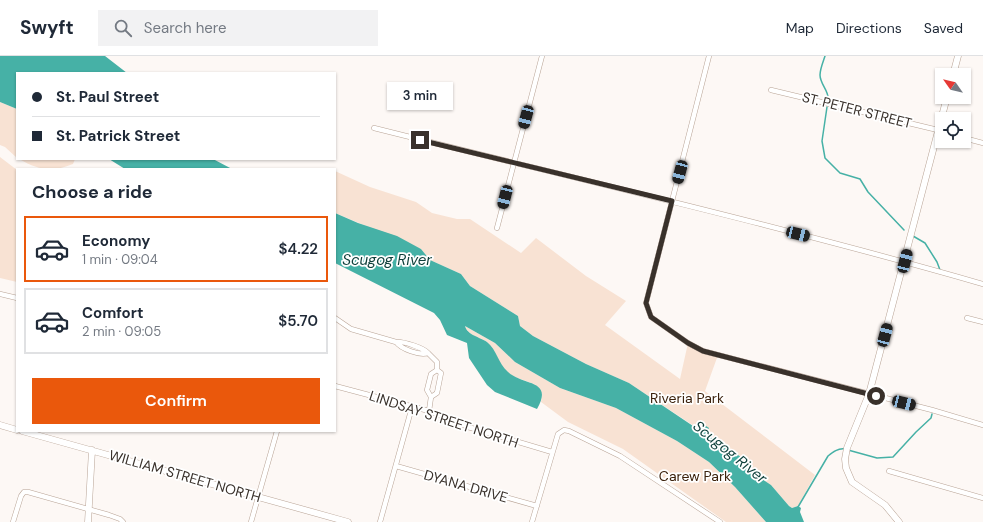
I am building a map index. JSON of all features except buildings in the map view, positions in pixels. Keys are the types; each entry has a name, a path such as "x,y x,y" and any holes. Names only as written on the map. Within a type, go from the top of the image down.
{"main road":[{"path":"955,68 958,56"},
{"path":"898,522 887,507 855,484 850,478 845,466 847,450 869,394 935,148"},
{"path":"0,424 16,430"},
{"name":"WILLIAM STREET NORTH","path":"26,432 348,522"},
{"path":"88,522 92,450"}],"street":[{"path":"497,228 542,56"},
{"path":"709,56 646,303 651,317 688,343 703,351 983,425"},
{"name":"ST. PETER STREET","path":"771,90 935,130"},
{"path":"374,128 672,201 905,261 983,284"},
{"path":"971,140 983,143"},
{"path":"0,294 16,298"},
{"path":"967,318 983,322"},
{"path":"336,319 352,330 396,342 399,346 411,348 424,354 428,353 437,362 437,370 441,374 437,393 431,397"},
{"path":"428,411 431,397 427,390 431,374 437,370"},
{"name":"LINDSAY STREET NORTH","path":"336,386 428,411 468,427 552,452"},
{"path":"380,522 412,407"},
{"path":"532,522 558,434 564,430 620,456 720,522"},
{"path":"252,522 277,432"},
{"name":"DYANA DRIVE","path":"396,466 537,506"},
{"path":"889,471 983,498"},
{"path":"13,522 21,496 24,492 109,515 120,519 123,522"}],"green space":[{"path":"0,102 16,109 16,157 5,147 0,145"},
{"path":"0,157 16,169 16,282 0,278"},
{"path":"21,160 75,160 73,164 62,168 39,168"},
{"name":"Riveria Park","path":"336,171 370,187 416,202 432,213 457,219 470,219 521,253 536,238 586,276 626,301 605,325 680,379 688,343 718,355 705,391 815,475 798,506 792,508 789,506 771,485 759,477 758,472 742,462 741,457 706,433 709,428 700,430 629,383 586,364 533,336 520,326 518,316 470,286 461,274 430,260 421,249 336,213"},
{"name":"Carew Park","path":"465,326 495,343 515,362 560,388 616,408 677,441 709,462 735,487 766,522 726,522 623,449 568,422 541,402 542,395 536,386 508,373 487,342 468,332"}],"water":[{"path":"0,56 105,56 126,72 16,72 16,109 0,102"},
{"path":"111,160 215,160 230,168 123,168"},
{"name":"Scugog River","path":"336,213 358,223 397,236 421,249 430,260 461,274 470,286 518,316 520,326 533,336 586,364 629,383 699,430 703,424 709,428 706,434 741,457 742,462 758,472 759,477 771,485 789,506 792,508 798,506 801,508 800,512 804,522 766,522 735,487 709,462 677,441 616,408 560,388 515,362 495,343 465,326 468,332 484,340 490,345 508,372 534,384 542,393 537,409 495,392 487,385 469,358 467,343 447,335 440,320 434,313 336,264"}],"waterway":[{"path":"825,56 821,68 820,78 827,93 828,99"},
{"path":"827,107 822,141 825,158 840,173 860,179 868,192 904,230"},
{"path":"913,236 925,243 937,262 940,270"},
{"path":"848,450 877,458 893,457 931,418 932,414"},
{"path":"798,507 828,456 838,450 845,449"}],"route":[{"path":"420,140 672,201 646,303 651,317 688,343 703,351 876,396"}]}
